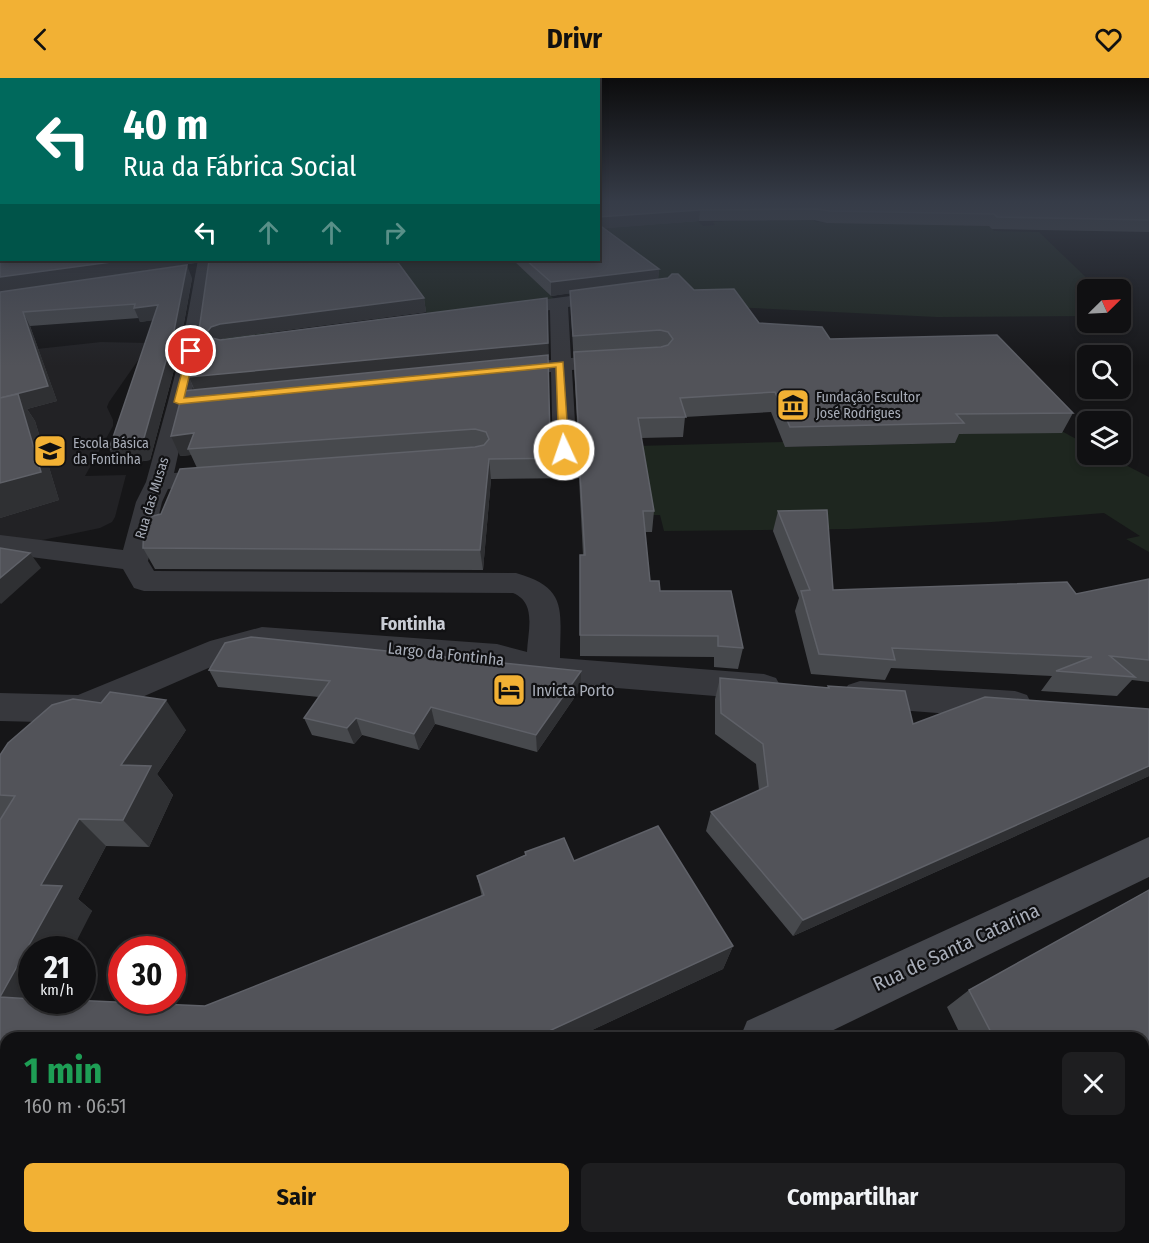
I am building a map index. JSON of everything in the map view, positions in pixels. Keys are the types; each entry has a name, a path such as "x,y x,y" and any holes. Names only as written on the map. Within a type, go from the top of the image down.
{"main road":[{"name":"Rua de Santa Catarina","path":"777,1032 1149,856"}],"street":[{"path":"184,272 206,264 226,265"},
{"name":"Rua das Musas","path":"134,561 149,502 191,400 206,264"},
{"path":"480,314 638,292"},
{"path":"559,304 565,458"},
{"path":"489,371 637,359"},
{"path":"159,482 240,477"},
{"path":"0,544 134,561 144,581 516,584 534,590 544,606 543,669"},
{"name":"Largo da Fontinha","path":"80,709 221,649 262,639 497,656 543,669 792,689"},
{"path":"827,691 1042,707"},
{"path":"0,707 80,709"},
{"path":"0,796 22,759 80,709"}],"shaded area":[{"path":"600,257 1065,257 1088,279 1077,279 1077,316 937,317 731,307 677,291 547,292 556,301 429,316 421,305 377,313 382,321 378,322 369,300 270,330 271,336 202,346 384,261 600,261"},
{"name":"Escola Básica da Fontinha","path":"101,342 150,343 109,402 107,407 113,420 113,426 85,476 126,475 115,517 112,522 100,528 28,543 0,539 0,353"},
{"path":"1058,429 1077,439 1077,465 1126,465 1149,477 1149,552 1126,539 1140,536 1104,513 992,522 849,529 664,531 660,515 648,515 637,446 784,442 786,447 954,443 948,434 1041,433"}],"building":[{"path":"600,257 643,257 659,269 551,282 527,261 600,261"},
{"path":"0,261 119,261 0,277"},
{"path":"209,261 397,261 424,298 211,327 207,332 212,338 220,340 547,298 548,343 189,377 198,337"},
{"path":"187,265 173,336 142,445 109,449 158,305 134,308 135,304 23,312 48,386 0,398 0,292"},
{"path":"672,274 678,274 694,290 734,289 759,323 822,327 830,339 997,335 1073,413 956,414 964,423 790,427 775,392 680,398 686,417 638,418 654,511 643,511 650,581 659,581 660,591 731,591 743,648 718,646 718,636 580,635 580,555 585,555 579,458 489,459 480,550 143,548 144,518 161,514 180,469 475,447 484,445 489,439 486,432 475,429 188,449 194,433 171,436 183,391 548,355 550,438 555,445 565,447 574,445 579,438 574,352 661,347 668,345 673,339 668,332 660,330 573,336 570,291 668,278"},
{"path":"18,394 41,472 0,483 0,398"},
{"path":"827,510 833,590 1067,582 1076,594 1149,579 1149,660 1110,656 1135,677 1056,671 1092,657 892,648 895,660 819,654 801,591 810,590 778,511"},
{"path":"0,548 30,553 0,578"},
{"path":"251,637 581,671 536,735 431,707 414,734 356,718 347,728 304,718 330,681 209,670 225,643"},
{"path":"720,678 829,688 828,686 905,691 913,724 985,697 1149,709 1149,766 803,920 711,812 768,786 763,744 721,713"},
{"path":"110,692 166,700 121,765 151,766 123,820 79,819 41,885 62,886 34,936 18,936 18,965 0,997 0,820 15,796 0,795 0,755 8,743 52,705 73,699 101,703"},
{"path":"658,826 733,946 547,1032 0,1032 0,997 18,998 18,1014 96,1014 96,1001 108,1002 108,1014 186,1014 186,1005 205,1006 484,895 477,876 526,855 525,852 564,838 574,861"},
{"path":"1149,890 1149,1032 991,1032 969,990"}],"place":[{"name":"Fundação Escultor José Rodrigues","path":"793,405"},
{"name":"Escola Básica da Fontinha","path":"50,451"},
{"name":"Invicta Porto","path":"509,690"}],"district":[{"name":"Fontinha","path":"413,624"}],"route":[{"path":"191,351 179,402 560,364 564,450"}]}
